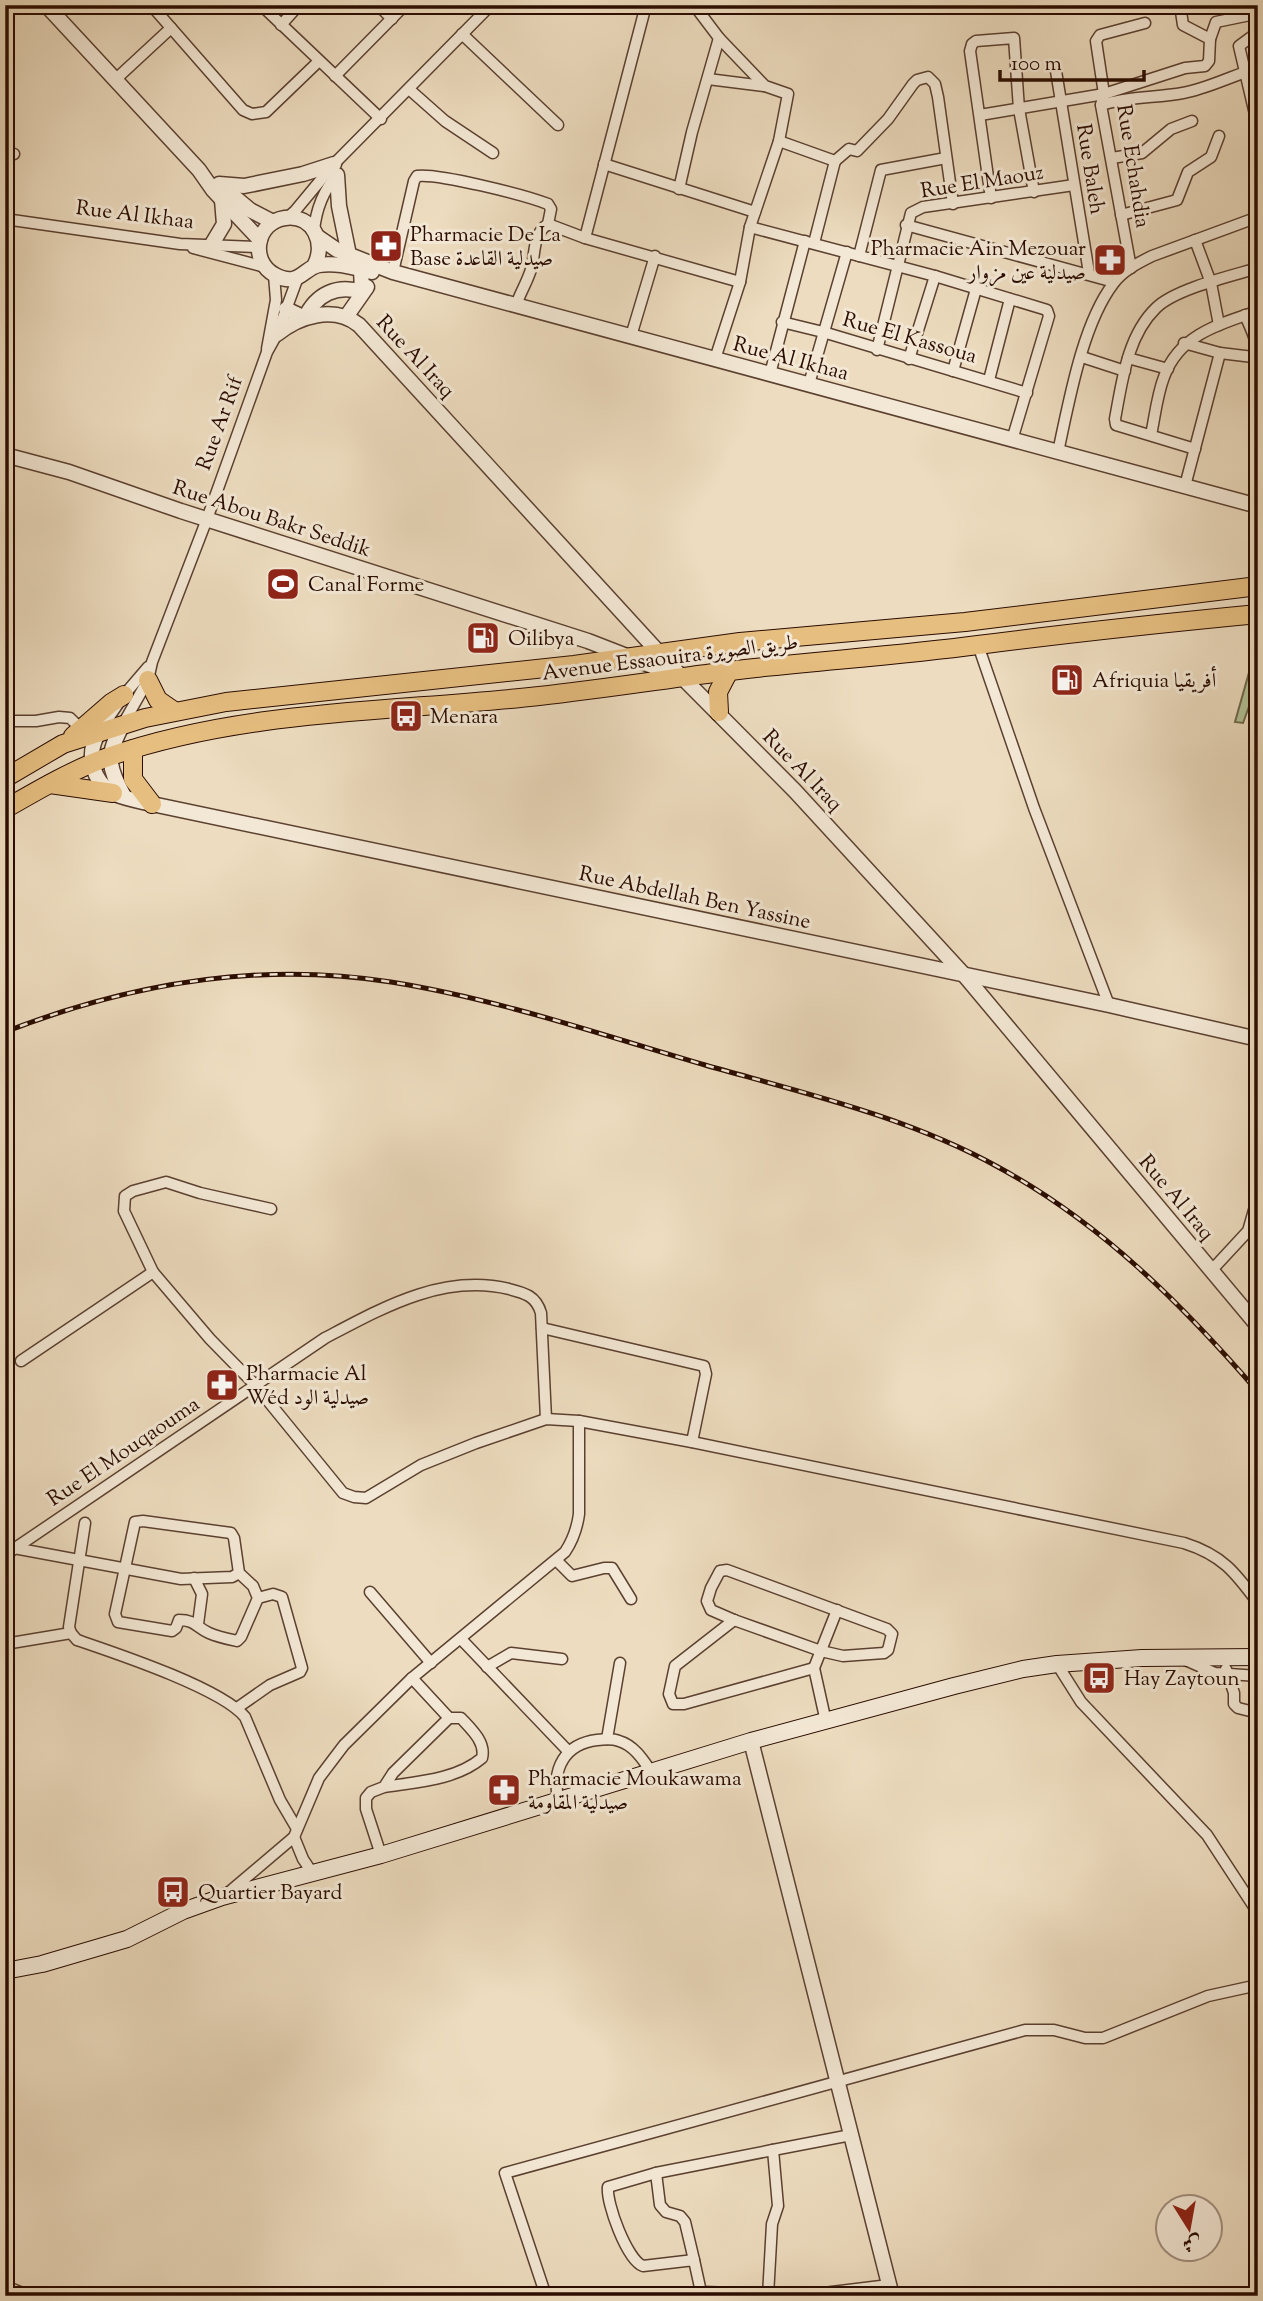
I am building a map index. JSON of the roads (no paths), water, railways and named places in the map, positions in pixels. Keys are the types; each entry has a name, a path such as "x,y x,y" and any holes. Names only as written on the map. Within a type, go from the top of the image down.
{"main road":[{"name":"Avenue Essaouira طريق الصويرة","path":"5,778 90,731 226,702 633,658 740,642 965,622 1258,586"},
{"name":"Avenue Essaouira طريق الصويرة","path":"5,809 50,784 109,757 231,727 538,696 1104,628 1258,614"},
{"path":"150,671 158,700 174,711"},
{"path":"719,712 718,692 729,671"},
{"path":"90,731 111,703 124,695"},
{"path":"133,750 133,779 152,804"},
{"path":"50,784 119,795"},
{"path":"5,1971 42,1964 127,1938 183,1911 222,1897 381,1855 558,1798 751,1741 992,1676 1056,1664 1258,1657"}],"street":[{"path":"46,5 199,170 259,244"},
{"path":"151,5 243,110 252,114 266,112 319,61"},
{"path":"261,5 381,119"},
{"path":"281,25 299,5"},
{"path":"378,5 392,19"},
{"path":"335,76 405,5"},
{"path":"180,244 287,278 298,277 314,265 320,252 316,234 317,211 336,170 348,153 491,5"},
{"path":"585,238 646,5"},
{"path":"694,5 719,38 765,86"},
{"path":"1180,5 1183,25 1210,39"},
{"path":"1103,100 1185,68 1202,67 1209,61 1210,39 1216,22 1256,13"},
{"name":"Rue Echahdia","path":"1131,268 1096,41 1097,37 1145,23"},
{"path":"116,79 171,28"},
{"path":"1258,32 1239,44 1258,127"},
{"path":"462,34 558,124"},
{"path":"679,189 719,38"},
{"path":"991,198 970,51 972,44 983,40 1014,38 1019,109 1034,192"},
{"path":"1202,67 1211,74 1214,83"},
{"name":"Rue Baleh","path":"1056,71 1089,273"},
{"path":"980,115 1060,100 1103,100 1188,92 1246,72"},
{"path":"769,374 782,322 835,161 849,149 857,151 888,120 913,84 929,77 933,79 937,90 953,204"},
{"path":"708,79 765,86 788,94 779,141 750,227 740,282 715,359"},
{"path":"410,90 445,121 493,153"},
{"path":"1112,158 1142,153 1171,129 1192,121"},
{"path":"1121,215 1177,200 1188,172 1211,157 1219,136"},
{"path":"779,141 835,161"},
{"path":"859,256 881,170 946,158"},
{"path":"604,164 755,212"},
{"path":"199,170 250,210 280,220 303,221 316,234"},
{"path":"219,184 244,186 336,170"},
{"path":"267,352 276,300 270,271 260,257 259,244 265,230 295,211 336,170"},
{"path":"336,170 339,206 349,255"},
{"path":"346,317 362,292 386,273 417,176 483,187 546,202 551,209 548,224 540,230 533,252 531,273 516,306"},
{"name":"Rue El Maouz","path":"877,349 906,225 914,211 922,207 1074,185"},
{"path":"212,244 224,223 222,200"},
{"path":"1058,452 1096,312 1114,282 1131,268 1162,251 1258,217"},
{"name":"Rue Al Ikhaa","path":"5,219 180,244 259,244"},
{"path":"548,224 585,238 740,282"},
{"path":"906,225 1114,282"},
{"path":"750,227 935,276 1049,312 1012,440"},
{"name":"Rue Al Ikhaa","path":"316,234 349,255 386,273 631,335 1258,506"},
{"path":"1195,240 1211,283 1219,324"},
{"path":"809,384 847,252"},
{"path":"631,335 654,256"},
{"path":"314,265 334,264 386,273"},
{"path":"1195,449 1119,426 1115,422 1125,371 1136,336 1157,306 1174,296 1258,268"},
{"path":"361,269 362,292"},
{"path":"909,359 935,276"},
{"name":"Rue Ar Rif","path":"109,757 150,671 267,352 277,334 298,277"},
{"path":"286,309 304,318 315,301 323,295 342,288 362,292"},
{"path":"953,371 976,289"},
{"path":"989,380 1010,299"},
{"path":"1151,435 1164,376 1184,343 1219,324 1258,311"},
{"name":"Rue Al Iraq","path":"277,334 304,318 325,314 346,317 359,325 660,654 795,791 965,976 1258,1326"},
{"path":"1184,343 1251,358 1255,356 1256,343 1245,315"},
{"name":"Rue El Kassoua","path":"782,322 1027,393"},
{"path":"1185,486 1220,353"},
{"path":"1082,358 1125,371"},
{"path":"1129,358 1168,369"},
{"name":"Rue Abou Bakr Seddik","path":"5,455 69,472 588,641 683,678"},
{"path":"978,645 1043,832 1109,1005"},
{"name":"Rue Ar Rif","path":"124,695 150,671"},
{"path":"5,721 36,721 60,717 70,719 90,731 93,742 91,764 96,774 119,795"},
{"path":"109,757 119,795"},
{"name":"Rue Abdellah Ben Yassine","path":"119,795 1258,1039"},
{"path":"271,1209 200,1193 166,1182 133,1191 125,1196 124,1210 153,1272 210,1339 255,1385 343,1493 366,1498 422,1465 546,1419 579,1421 1184,1543 1206,1550 1220,1560 1258,1603"},
{"path":"1211,1270 1248,1231 1258,1196"},
{"path":"21,1361 153,1272"},
{"name":"Rue El Mouqaouma","path":"10,1551 326,1338 378,1311 427,1292 486,1284 527,1294 538,1302 541,1312 546,1419"},
{"path":"542,1328 704,1366 706,1374 692,1442"},
{"path":"222,1897 296,1833 318,1778 344,1745 412,1678 557,1561 572,1542 577,1528 579,1421"},
{"path":"138,1521 231,1533 239,1573 253,1586 258,1598 237,1641 208,1633 198,1624 179,1620 172,1631 118,1622 115,1614 132,1526 138,1521"},
{"path":"85,1523 69,1627 71,1633 77,1640 152,1667 237,1708 244,1717 296,1833 303,1858 313,1874"},
{"path":"10,1551 79,1560 181,1579 232,1577 239,1573"},
{"path":"557,1561 572,1576 604,1567 612,1568 631,1599"},
{"path":"727,1570 887,1629 892,1634 892,1642 884,1653 843,1656 821,1651 734,1620 708,1606 711,1588 720,1571 727,1570"},
{"path":"194,1578 202,1594 198,1624"},
{"path":"370,1592 431,1663"},
{"path":"237,1708 270,1685 300,1672 302,1668 282,1597 273,1594 258,1598"},
{"path":"826,1722 814,1668 837,1610"},
{"path":"734,1620 675,1666 669,1694 673,1704 684,1704 814,1668"},
{"path":"5,1644 71,1633"},
{"path":"461,1639 568,1751"},
{"path":"487,1667 511,1653 562,1659"},
{"path":"1220,1657 1234,1693 1234,1704 1238,1708 1258,1713"},
{"path":"1180,1658 1205,1670 1258,1676"},
{"path":"607,1739 620,1663"},
{"path":"1056,1664 1081,1702 1207,1835 1258,1913"},
{"path":"412,1678 449,1718"},
{"path":"381,1855 366,1804 371,1793 384,1787 464,1771 482,1758 482,1746 461,1718 449,1718 393,1773 384,1787"},
{"path":"558,1798 555,1780 559,1764 568,1751 589,1741 620,1741 641,1756 650,1770"},
{"path":"656,2173 660,2205 666,2212 680,2216 685,2222 694,2260 696,2294 807,2295 890,2290 751,1741"},
{"path":"546,2296 505,2173 1025,2031 1055,2030 1085,2038 1109,2036 1208,1996 1258,1985"},
{"path":"694,2260 643,2266 638,2264 629,2252 620,2231 608,2197 608,2187 656,2173 851,2135"},
{"path":"768,2294 772,2224 778,2206 773,2150"},
{"path":"8,2290 30,2296"}],"railway":[{"path":"5,1032 51,1015 146,990 195,981 292,974 342,976 431,989 549,1019 817,1096 892,1120 964,1149 1036,1189 1105,1240 1169,1297 1258,1392"}],"place":[{"name":"Pharmacie De La Base صيدلية القاعدة","path":"386,246"},
{"name":"Pharmacie Ain Mezouar صيدلية عين مزوار","path":"1110,260"},
{"name":"Canal Forme","path":"283,584"},
{"name":"Oilibya","path":"483,638"},
{"name":"Afriquia أفريقيا","path":"1067,680"},
{"name":"Menara","path":"406,716"},
{"name":"Pharmacie Al Wéd صيدلية الود","path":"222,1385"},
{"name":"Hay Zaytoun","path":"1099,1678"},
{"name":"Pharmacie Moukawama صيدلية المقاومة","path":"504,1790"},
{"name":"Quartier Bayard","path":"173,1892"}]}
